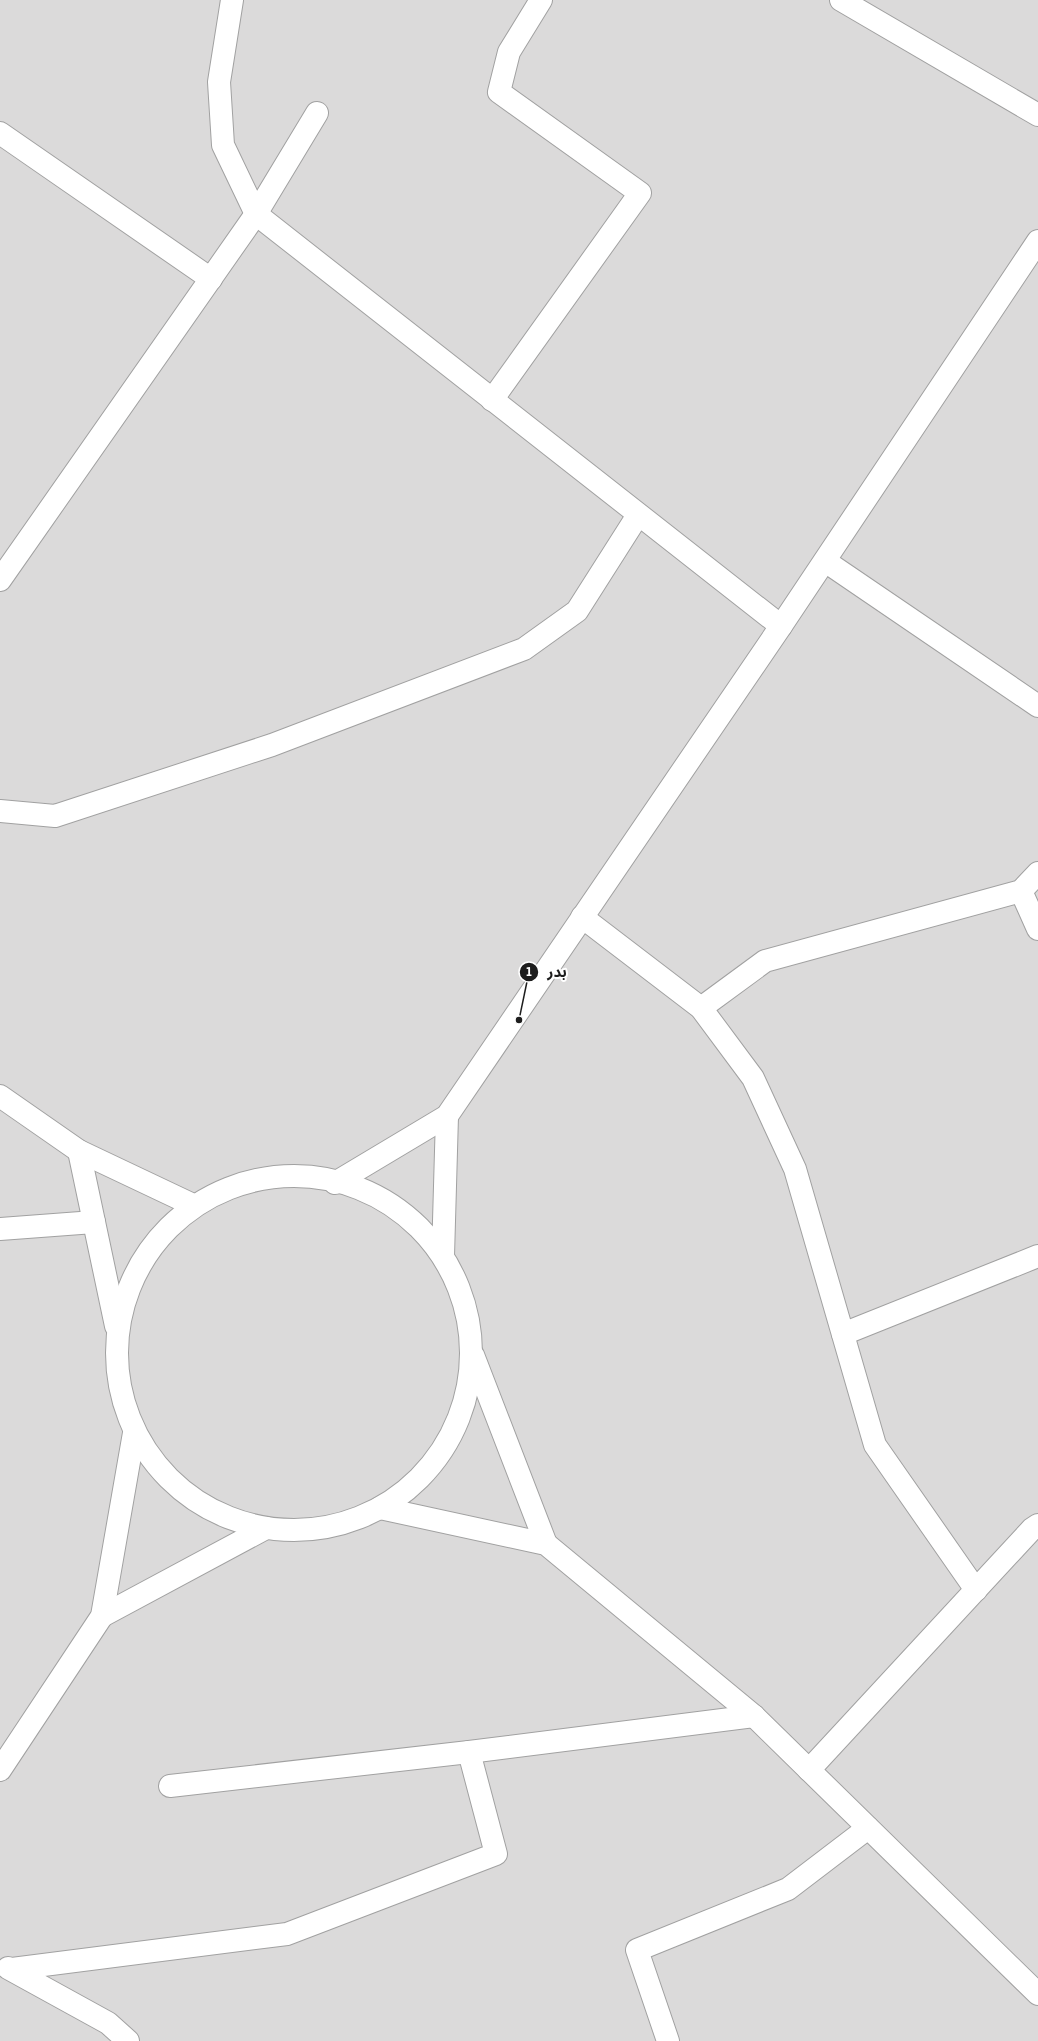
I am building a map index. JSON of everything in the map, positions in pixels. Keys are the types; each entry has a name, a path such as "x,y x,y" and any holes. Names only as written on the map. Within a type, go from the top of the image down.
{"street":[{"path":"232,0 219,82 223,145 256,214 781,626"},
{"path":"492,400 640,193 499,92 509,52 541,0"},
{"path":"841,0 1038,115"},
{"path":"4,567 256,214 317,113"},
{"path":"0,133 211,279"},
{"path":"335,1183 447,1116 825,561 1038,241"},
{"path":"0,811 55,816 272,745 524,649 577,611 638,515"},
{"path":"825,561 1038,706"},
{"path":"701,1008 765,961 1021,891 1038,873"},
{"path":"1021,891 1038,929"},
{"path":"582,917 701,1008 753,1078 795,1169 875,1445 976,1590"},
{"path":"0,1096 79,1151 193,1205"},
{"path":"443,1256 447,1116"},
{"path":"79,1151 116,1326 116,1371 134,1433 173,1484 207,1508 266,1528 328,1527 380,1508 427,1471 462,1414 473,1355"},
{"path":"116,1326 137,1265 193,1205 249,1180 311,1175 394,1204 438,1246 465,1300 473,1355 546,1544"},
{"path":"0,1229 94,1222"},
{"path":"843,1334 1038,1256"},
{"path":"0,1770 102,1616 134,1433"},
{"path":"380,1508 546,1544 754,1716 1038,1994"},
{"path":"809,1770 1032,1529 1038,1526"},
{"path":"102,1616 266,1528"},
{"path":"170,1786 469,1752 754,1716"},
{"path":"6,1966 287,1934 496,1854 469,1752"},
{"path":"668,2041 637,1950 788,1889 868,1828"},
{"path":"6,1966 108,2023 128,2041"}],"shaded area":[{"path":"0,0 1038,0 1038,2041 0,2041"}],"place":[{"name":"بدر","path":"519,1020"}]}
